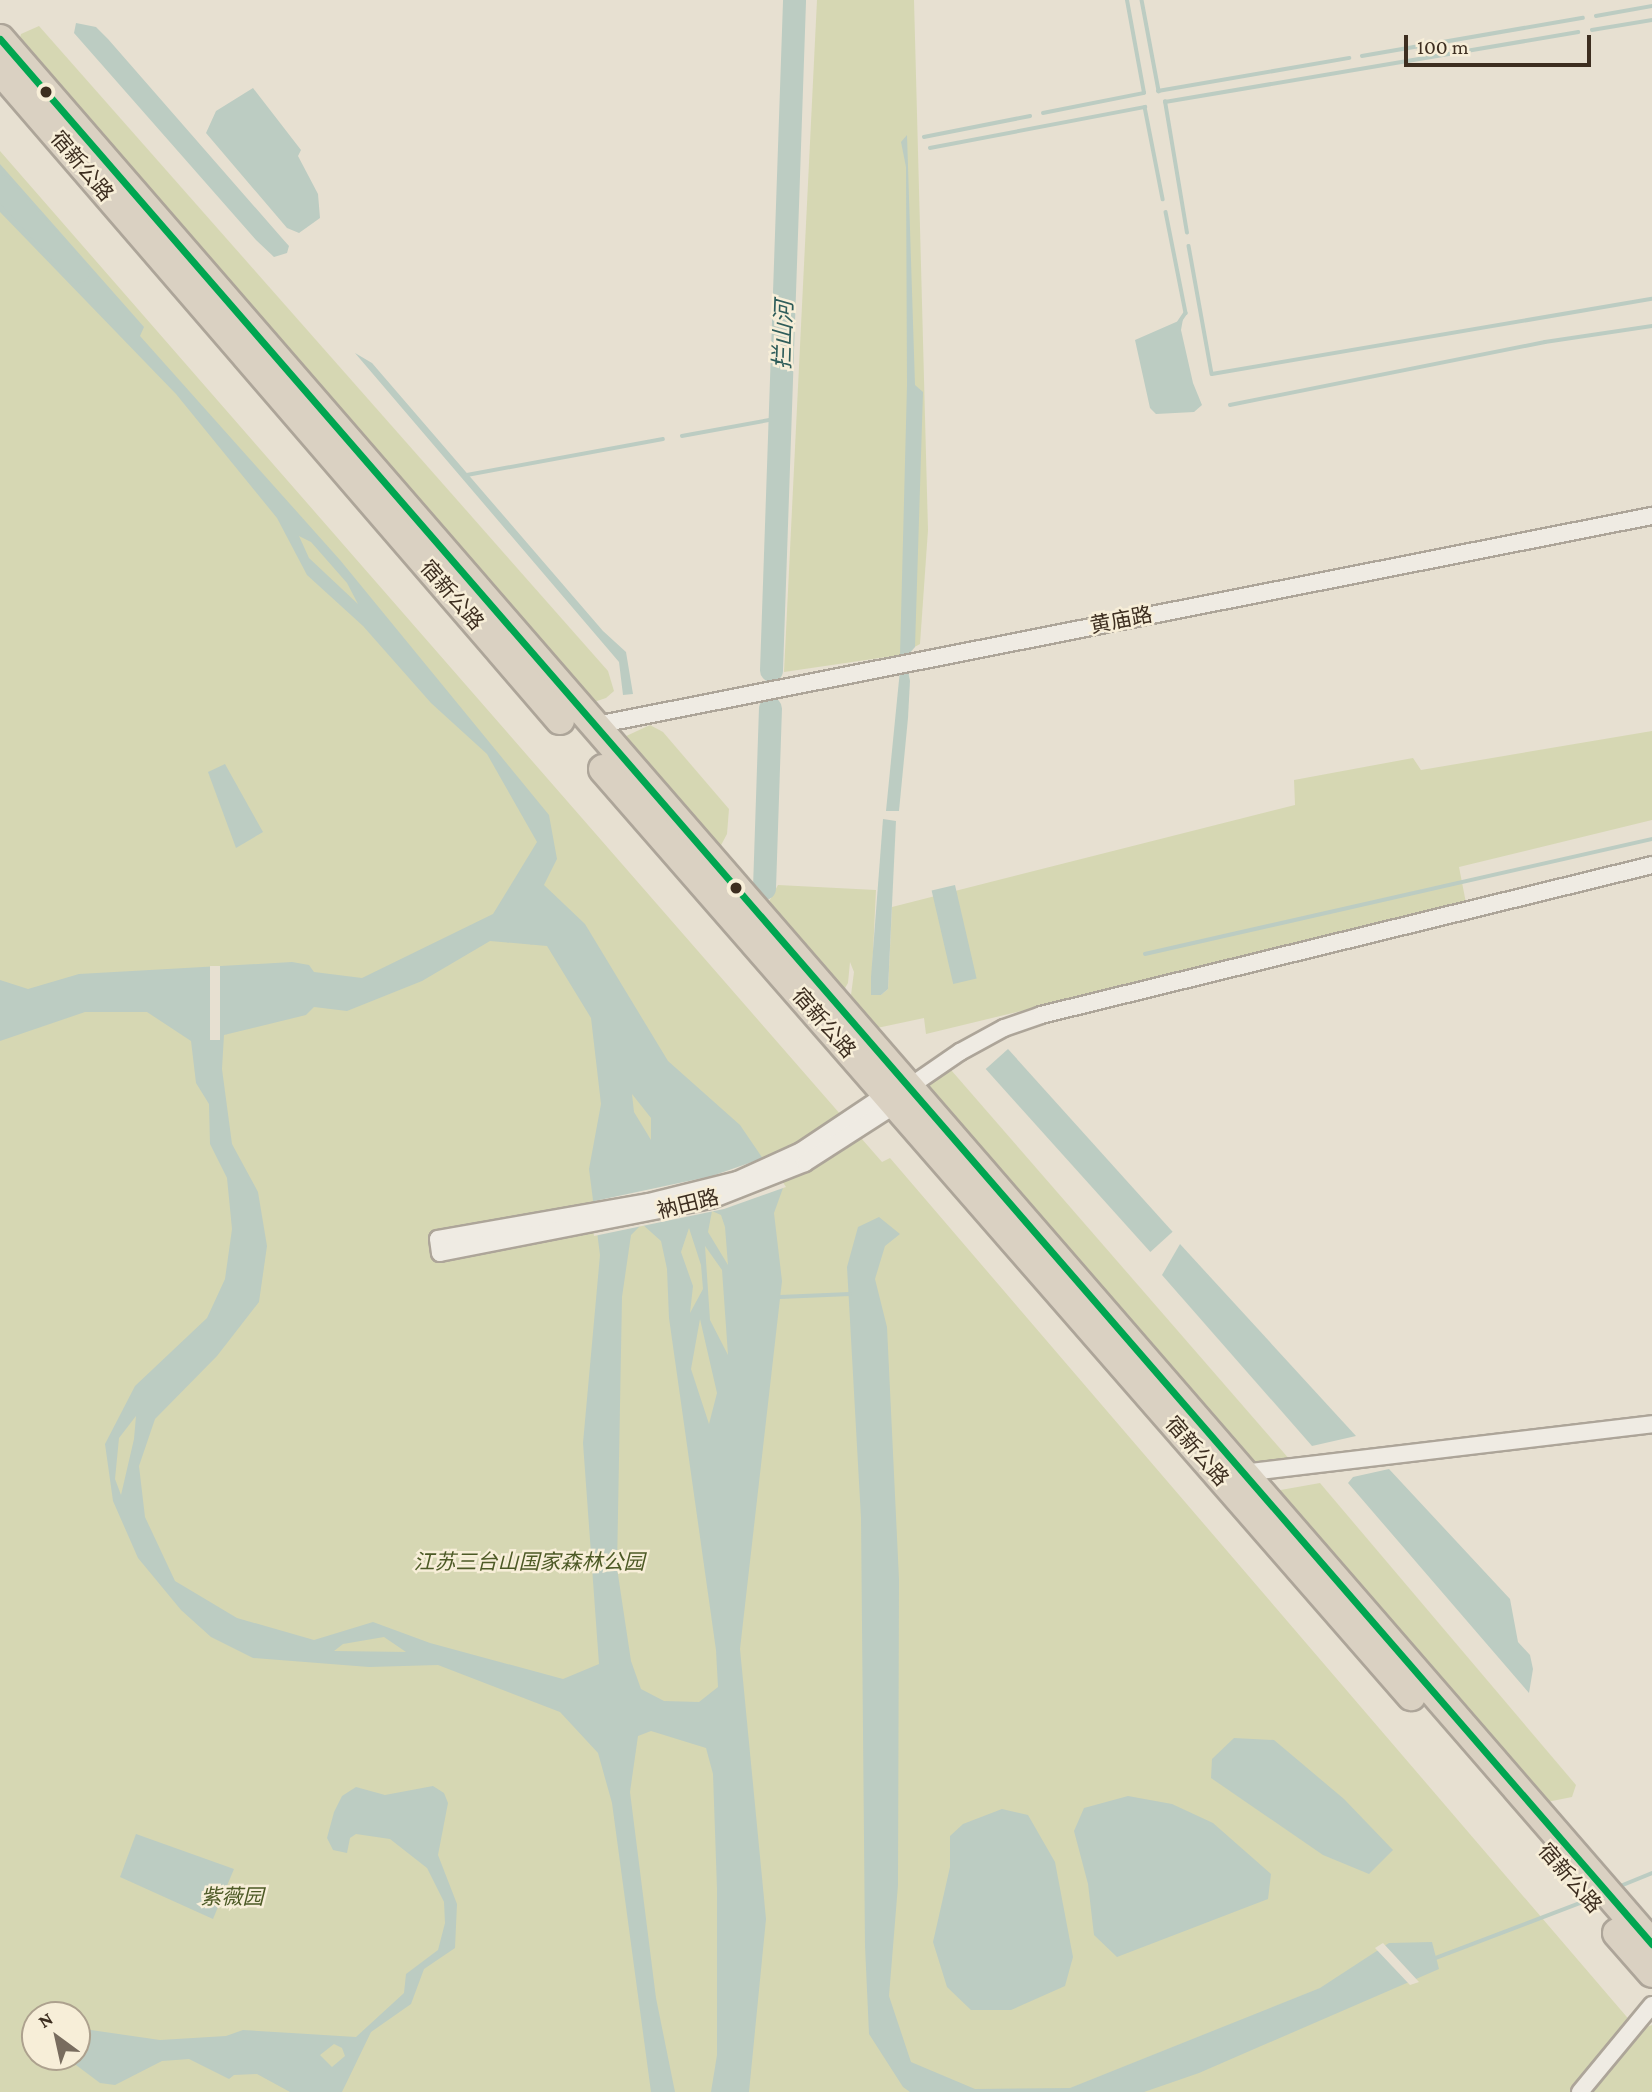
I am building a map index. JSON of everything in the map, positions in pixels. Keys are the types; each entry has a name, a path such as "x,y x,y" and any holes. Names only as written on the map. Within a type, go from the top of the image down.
{"highway":[{"name":"宿新公路","path":"0,39 902,1092 1575,1869"},
{"name":"宿新公路","path":"0,70 902,1092 1243,1473 1615,1917 1652,1973"},
{"name":"宿新公路","path":"1615,1917 1652,1944"}],"street":[{"name":"黄庙路","path":"591,726 1652,516"},
{"name":"衲田路","path":"439,1246 587,1218 737,1180 803,1157 960,1052 1004,1028 1041,1015 1652,865"},
{"path":"1243,1473 1652,1424"},
{"path":"1580,2092 1652,2006"}],"green space":[{"path":"817,0 914,0 928,530 920,644 900,655 784,672"},
{"path":"39,26 608,671 614,691 606,698 594,702 581,695 18,45 21,34"},
{"name":"江苏三台山国家森林公园","path":"0,151 882,1162 890,1158 1638,2030 1652,2025 1652,2092 0,2092"},
{"path":"650,725 663,732 729,809 727,834 719,849 622,738"},
{"path":"1652,731 1652,820 1459,867 1466,903 926,1034 924,1018 877,1028 851,995 854,972 850,962 848,983 842,993 766,907 778,885 876,890 871,994 881,995 888,989 892,907 1295,805 1294,780 1413,758 1421,770"},
{"path":"938,1055 1290,1460 1265,1483 912,1077"},
{"path":"1320,1483 1576,1785 1572,1797 1542,1803 1275,1491"}],"shaded area":[{"path":"76,23 96,27 108,39 289,246 287,253 274,257 256,240 74,33"},
{"path":"253,88 301,150 298,156 318,194 320,218 299,233 287,228 206,133 216,111"},
{"path":"907,135 915,385 923,392 915,647 908,655 900,655 907,385 906,167 901,142"},
{"path":"0,164 144,327 140,336 340,560 549,815 557,859 544,885 585,924 668,1061 740,1125 783,1188 774,1213 782,1281 740,1649 766,1919 749,2092 711,2092 717,2055 717,1889 713,1774 706,1748 651,1731 638,1736 630,1792 656,1998 675,2092 651,2092 612,1803 598,1753 560,1712 438,1665 369,1667 253,1658 211,1637 181,1610 138,1558 113,1501 105,1444 135,1386 207,1318 225,1279 232,1229 227,1178 210,1144 209,1104 196,1083 191,1041 147,1012 85,1012 0,1041 0,980 28,989 79,974 292,962 309,965 314,972 362,978 493,914 537,842 487,754 431,703 363,626 307,575 277,518 176,394 0,212","holes":["17,206 36,213 58,241 58,261 26,230","299,536 311,542 347,583 358,604 309,558","490,941 547,946 591,1018 601,1104 589,1169 600,1255 583,1443 599,1664 563,1679 430,1643 373,1622 314,1640 237,1618 175,1581 145,1517 139,1466 155,1419 217,1356 259,1302 267,1246 258,1192 232,1144 222,1069 224,1035 306,1015 314,1007 347,1011 422,981","632,1094 651,1118 651,1140 634,1112","712,1211 721,1215 725,1227 728,1265 708,1232","642,1224 661,1241 667,1269 669,1318 716,1650 718,1687 699,1702 664,1701 641,1689 631,1661 617,1568 622,1297 631,1235","689,1228 701,1265 703,1289 690,1313 693,1286 681,1252","705,1246 722,1270 728,1355 710,1320","700,1319 717,1393 709,1424 691,1369","136,1416 134,1439 121,1495 115,1479 119,1438","384,1637 406,1652 334,1651 343,1644"]},
{"path":"1183,319 1181,330 1193,383 1202,405 1194,412 1156,414 1150,408 1135,340"},
{"path":"355,353 372,363 603,631 626,652 633,694 623,695 619,662"},
{"path":"900,670 908,671 910,681 899,811 886,811"},
{"path":"225,764 263,832 236,848 208,772"},
{"path":"883,819 896,821 888,989 881,995 871,995 871,977"},
{"path":"955,885 977,979 953,984 932,890"},
{"path":"1008,1049 1173,1232 1150,1252 986,1069"},
{"path":"879,1217 900,1234 885,1246 875,1279 887,1327 899,1579 898,1885 889,1996 911,2062 975,2089 1070,2088 1320,1988 1389,1943 1432,1942 1439,1969 1199,2073 1144,2092 910,2092 903,2087 869,2034 865,1946 861,1518 847,1267 858,1227"},
{"path":"1180,1244 1356,1436 1312,1446 1162,1275"},
{"path":"1389,1469 1510,1599 1518,1642 1530,1655 1533,1669 1529,1693 1348,1483 1353,1477"},
{"path":"1234,1738 1274,1740 1344,1799 1393,1850 1369,1874 1323,1855 1211,1778 1212,1759"},
{"path":"433,1786 444,1793 448,1803 438,1855 457,1904 455,1948 424,1969 411,2004 371,2032 342,2092 290,2092 257,2074 234,2075 229,2079 189,2059 162,2061 115,2085 100,2083 84,2071 91,2071 91,2030 160,2040 226,2036 243,2030 356,2037 404,1993 406,1974 438,1950 445,1923 444,1902 427,1868 390,1839 356,1834 350,1838 347,1853 333,1850 327,1838 334,1812 342,1796 356,1787 385,1795","holes":["334,2044 342,2048 345,2056 332,2067 320,2055"]},
{"path":"1128,1796 1172,1804 1213,1823 1271,1874 1268,1899 1117,1957 1094,1935 1088,1884 1074,1831 1084,1808"},
{"path":"1002,1809 1028,1815 1055,1862 1073,1957 1065,1986 1011,2010 971,2010 947,1987 933,1942 950,1867 950,1836 963,1824"},
{"path":"136,1834 234,1869 213,1919 120,1877"}],"pier":[{"path":"210,966 220,966 220,1040 210,1040"},
{"path":"766,1157 786,1187 724,1209 594,1236 590,1202 712,1176"},
{"path":"1383,1943 1419,1982 1410,1985 1375,1948"}],"waterway":[{"name":"拦山河","path":"771,670 794,0"},
{"path":"1043,113 1144,93 1127,0"},
{"path":"1142,0 1159,91"},
{"path":"1596,16 1652,6"},
{"path":"1362,56 1583,18"},
{"path":"1592,30 1652,20"},
{"path":"1187,233 1165,102 1578,32"},
{"path":"1158,91 1349,58"},
{"path":"930,148 1145,107 1163,199"},
{"path":"924,137 1030,116"},
{"path":"0,186 77,271"},
{"path":"1166,212 1186,313 1180,322"},
{"path":"1189,246 1212,374 1652,299"},
{"path":"1230,405 1545,342 1652,326"},
{"path":"682,436 780,418"},
{"path":"467,475 663,439"},
{"name":"拦山河","path":"764,888 770,708"},
{"path":"1145,954 1652,839"},
{"path":"780,1297 850,1294"},
{"path":"1618,1887 1652,1873"},
{"path":"1436,1958 1598,1896"}],"transit line":[{"path":"0,39 1652,1944"}],"park label":[{"name":"紫薇园","path":"232,1897"}]}
